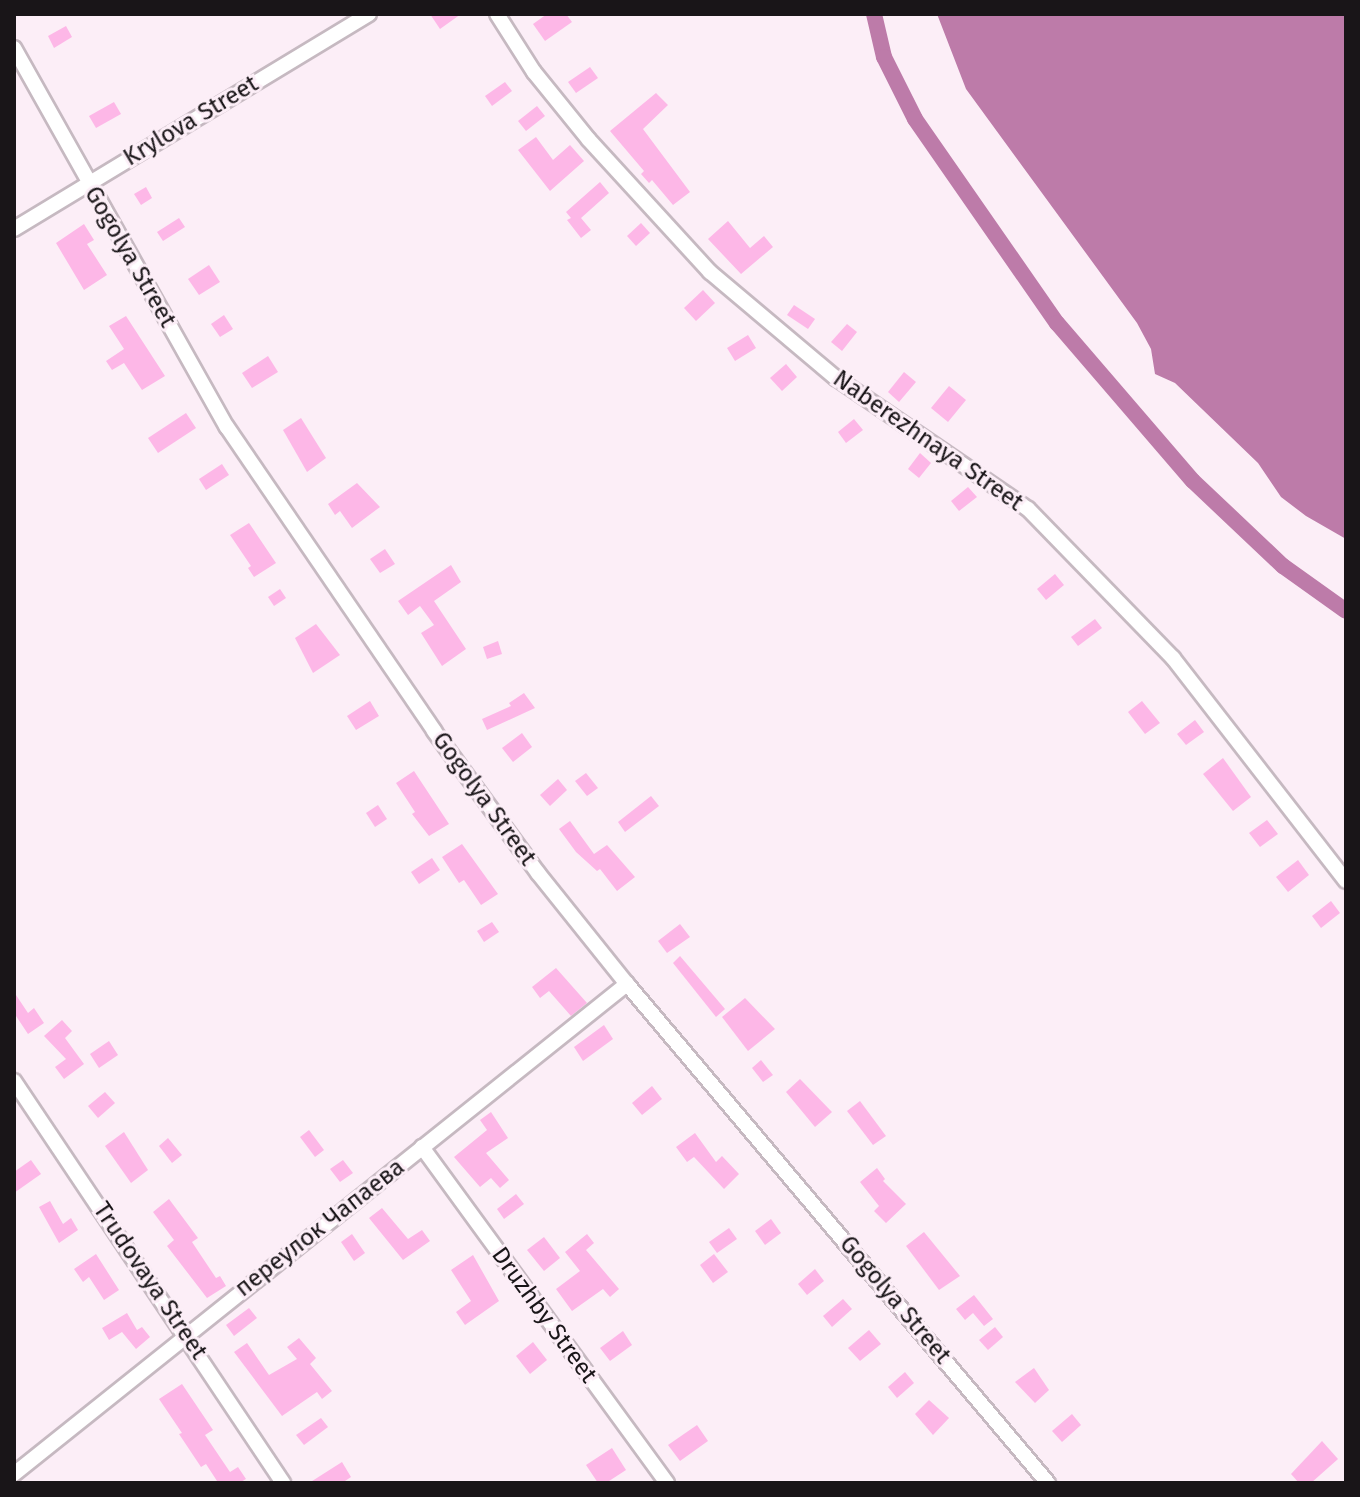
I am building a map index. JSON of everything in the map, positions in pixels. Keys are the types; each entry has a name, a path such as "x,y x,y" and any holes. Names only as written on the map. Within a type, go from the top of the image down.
{"street":[{"name":"Krylova Street","path":"14,229 369,14"},
{"name":"Naberezhnaya Street","path":"497,14 534,72 589,140 710,272 836,378 1038,519 1173,658 1346,881"},
{"name":"Gogolya Street","path":"14,48 87,183 227,427 329,578 538,873 627,984 1048,1483"},
{"name":"переулок Чапаева","path":"14,1474 627,984"},
{"name":"Trudovaya Street","path":"14,1081 283,1483"},
{"name":"Druzhby Street","path":"422,1147 667,1483"}],"shaded area":[{"path":"937,14 1346,14 1346,539 1281,497 1258,463 1175,383 1155,374 1151,349 1137,323 966,89"}],"building":[{"path":"430,14 461,14 440,29"},
{"path":"547,14 566,14 572,22 545,41 533,24"},
{"path":"66,26 72,37 54,48 48,36"},
{"path":"590,67 598,78 576,93 568,82"},
{"path":"505,82 512,91 492,106 485,96"},
{"path":"656,93 668,105 643,129 690,192 673,205 652,180 649,183 641,174 644,171 610,131"},
{"path":"114,102 121,114 96,128 89,116"},
{"path":"537,106 545,116 526,131 518,121"},
{"path":"536,137 553,160 570,145 584,161 550,191 518,150"},
{"path":"600,182 609,193 581,218 591,230 581,238 567,220 571,218 566,212"},
{"path":"146,187 152,198 141,205 134,194"},
{"path":"179,218 185,227 163,241 157,232"},
{"path":"728,221 750,248 764,236 773,247 741,274 708,239"},
{"path":"641,223 650,233 636,246 627,236"},
{"path":"84,224 94,240 87,244 107,275 84,290 56,243"},
{"path":"209,265 220,282 199,295 188,279"},
{"path":"703,290 715,303 696,321 684,308"},
{"path":"794,305 815,319 808,329 787,315"},
{"path":"224,315 233,329 220,337 211,324"},
{"path":"126,316 165,376 142,390 124,363 112,370 106,361 124,349 109,326"},
{"path":"847,324 857,332 842,351 831,342"},
{"path":"748,335 756,348 735,361 727,348"},
{"path":"268,356 278,372 252,388 242,373"},
{"path":"786,364 797,377 782,391 770,378"},
{"path":"904,372 916,382 899,402 888,392"},
{"path":"949,386 966,400 948,422 931,408"},
{"path":"186,413 196,428 158,453 148,438"},
{"path":"301,418 326,458 307,472 283,430"},
{"path":"854,419 863,430 846,443 838,432"},
{"path":"920,453 931,463 919,478 908,469"},
{"path":"222,464 229,475 206,490 199,479"},
{"path":"357,483 380,507 352,528 340,511 335,515 328,504"},
{"path":"968,487 977,497 959,511 951,501"},
{"path":"249,523 276,563 254,577 248,568 251,566 230,535"},
{"path":"385,549 395,564 380,573 370,559"},
{"path":"451,565 461,582 434,601 466,649 442,666 421,633 434,625 420,606 408,615 398,601"},
{"path":"1055,574 1064,585 1046,600 1037,589"},
{"path":"280,589 286,598 274,606 268,597"},
{"path":"1095,619 1102,628 1078,646 1071,637"},
{"path":"316,624 340,655 313,673 295,638"},
{"path":"498,641 502,654 487,659 483,647"},
{"path":"524,693 535,708 487,730 482,719 511,706 509,703"},
{"path":"370,701 379,716 356,730 347,716"},
{"path":"1142,701 1160,723 1145,734 1128,712"},
{"path":"1195,720 1204,732 1186,745 1177,734"},
{"path":"522,733 532,747 513,762 502,748"},
{"path":"1223,758 1251,797 1233,811 1203,774"},
{"path":"414,771 449,824 429,836 412,814 415,812 396,783"},
{"path":"586,773 598,788 587,796 575,781"},
{"path":"558,779 567,790 550,806 540,795"},
{"path":"651,796 659,806 625,832 618,822"},
{"path":"378,805 387,819 375,827 366,813"},
{"path":"1267,820 1278,834 1260,847 1249,833"},
{"path":"570,821 594,854 607,845 635,877 617,891 600,869 597,871 576,852 559,829"},
{"path":"462,844 498,894 481,905 464,880 459,883 442,857"},
{"path":"432,858 440,870 419,884 411,872"},
{"path":"1298,860 1309,875 1288,892 1276,877"},
{"path":"1331,901 1340,913 1321,928 1312,916"},
{"path":"492,922 499,932 484,942 477,931"},
{"path":"680,924 690,937 667,953 658,941"},
{"path":"680,956 725,1009 716,1017 673,963"},
{"path":"556,968 587,1003 571,1016 549,991 540,998 532,987"},
{"path":"14,992 28,1013 34,1008 44,1023 28,1034 14,1013"},
{"path":"745,998 775,1029 748,1051 722,1017"},
{"path":"62,1020 72,1031 65,1038 84,1064 64,1079 55,1067 66,1059 44,1036"},
{"path":"604,1025 613,1039 583,1061 574,1047"},
{"path":"109,1041 118,1055 99,1068 90,1054"},
{"path":"761,1060 773,1075 763,1082 752,1068"},
{"path":"800,1079 832,1112 815,1127 786,1092"},
{"path":"652,1086 662,1099 642,1115 632,1103"},
{"path":"105,1092 115,1103 98,1118 88,1106"},
{"path":"860,1101 886,1136 873,1145 847,1111"},
{"path":"491,1112 508,1138 486,1153 509,1180 500,1188 491,1178 480,1187 454,1157 487,1130 480,1120"},
{"path":"309,1130 324,1150 315,1157 300,1137"},
{"path":"124,1132 148,1170 131,1183 105,1146"},
{"path":"695,1133 716,1162 722,1156 739,1174 724,1189 694,1157 687,1162 676,1147"},
{"path":"168,1138 182,1155 172,1163 159,1146"},
{"path":"31,1160 41,1174 14,1193 14,1172"},
{"path":"343,1160 353,1173 340,1182 330,1169"},
{"path":"877,1168 885,1179 883,1181 906,1204 886,1223 874,1211 879,1206 860,1182"},
{"path":"516,1194 524,1204 504,1219 497,1209"},
{"path":"169,1199 198,1238 192,1242 216,1278 220,1276 226,1286 207,1298 167,1246 174,1240 153,1212"},
{"path":"50,1201 63,1224 71,1218 78,1230 59,1243 39,1207"},
{"path":"382,1208 408,1239 422,1230 430,1241 403,1260 369,1218"},
{"path":"771,1219 781,1233 765,1245 755,1231"},
{"path":"729,1228 737,1239 717,1253 709,1242"},
{"path":"924,1232 960,1276 939,1290 906,1246"},
{"path":"352,1234 365,1253 354,1261 341,1242"},
{"path":"587,1234 594,1243 586,1250 619,1289 610,1297 603,1289 572,1311 556,1289 580,1271 565,1252"},
{"path":"544,1237 560,1258 544,1271 527,1250"},
{"path":"96,1254 119,1290 104,1300 89,1277 83,1282 74,1269"},
{"path":"714,1254 728,1272 713,1283 700,1265"},
{"path":"473,1255 499,1301 465,1325 456,1312 471,1301 451,1270"},
{"path":"815,1269 824,1281 807,1295 798,1284"},
{"path":"974,1295 993,1319 984,1326 973,1313 965,1320 956,1309"},
{"path":"843,1299 852,1309 832,1327 823,1316"},
{"path":"249,1308 257,1318 234,1336 226,1325"},
{"path":"127,1313 137,1330 142,1327 150,1337 136,1349 122,1332 109,1340 102,1328"},
{"path":"995,1327 1003,1337 988,1350 979,1340"},
{"path":"869,1330 881,1344 860,1361 848,1348"},
{"path":"623,1331 632,1345 610,1361 600,1348"},
{"path":"299,1338 316,1358 310,1364 332,1391 322,1399 317,1392 282,1416 234,1352 247,1343 269,1375 297,1359 287,1347"},
{"path":"533,1342 547,1360 530,1374 516,1356"},
{"path":"1034,1368 1049,1390 1035,1403 1015,1382"},
{"path":"905,1372 914,1383 897,1398 888,1387"},
{"path":"182,1384 213,1430 205,1435 230,1472 238,1467 246,1479 239,1483 214,1483 217,1481 206,1464 201,1467 159,1399"},
{"path":"929,1400 949,1418 933,1435 915,1414"},
{"path":"1072,1414 1081,1425 1062,1442 1052,1431"},
{"path":"321,1418 328,1427 304,1445 296,1435"},
{"path":"697,1425 708,1441 680,1461 668,1445"},
{"path":"1322,1441 1338,1459 1311,1483 1299,1483 1291,1474"},
{"path":"612,1448 626,1470 606,1483 598,1483 586,1465"},
{"path":"342,1462 351,1477 342,1483 309,1483"}],"waterway":[{"path":"874,14 884,57 915,119 1057,323 1193,481 1283,566 1346,611"}]}
